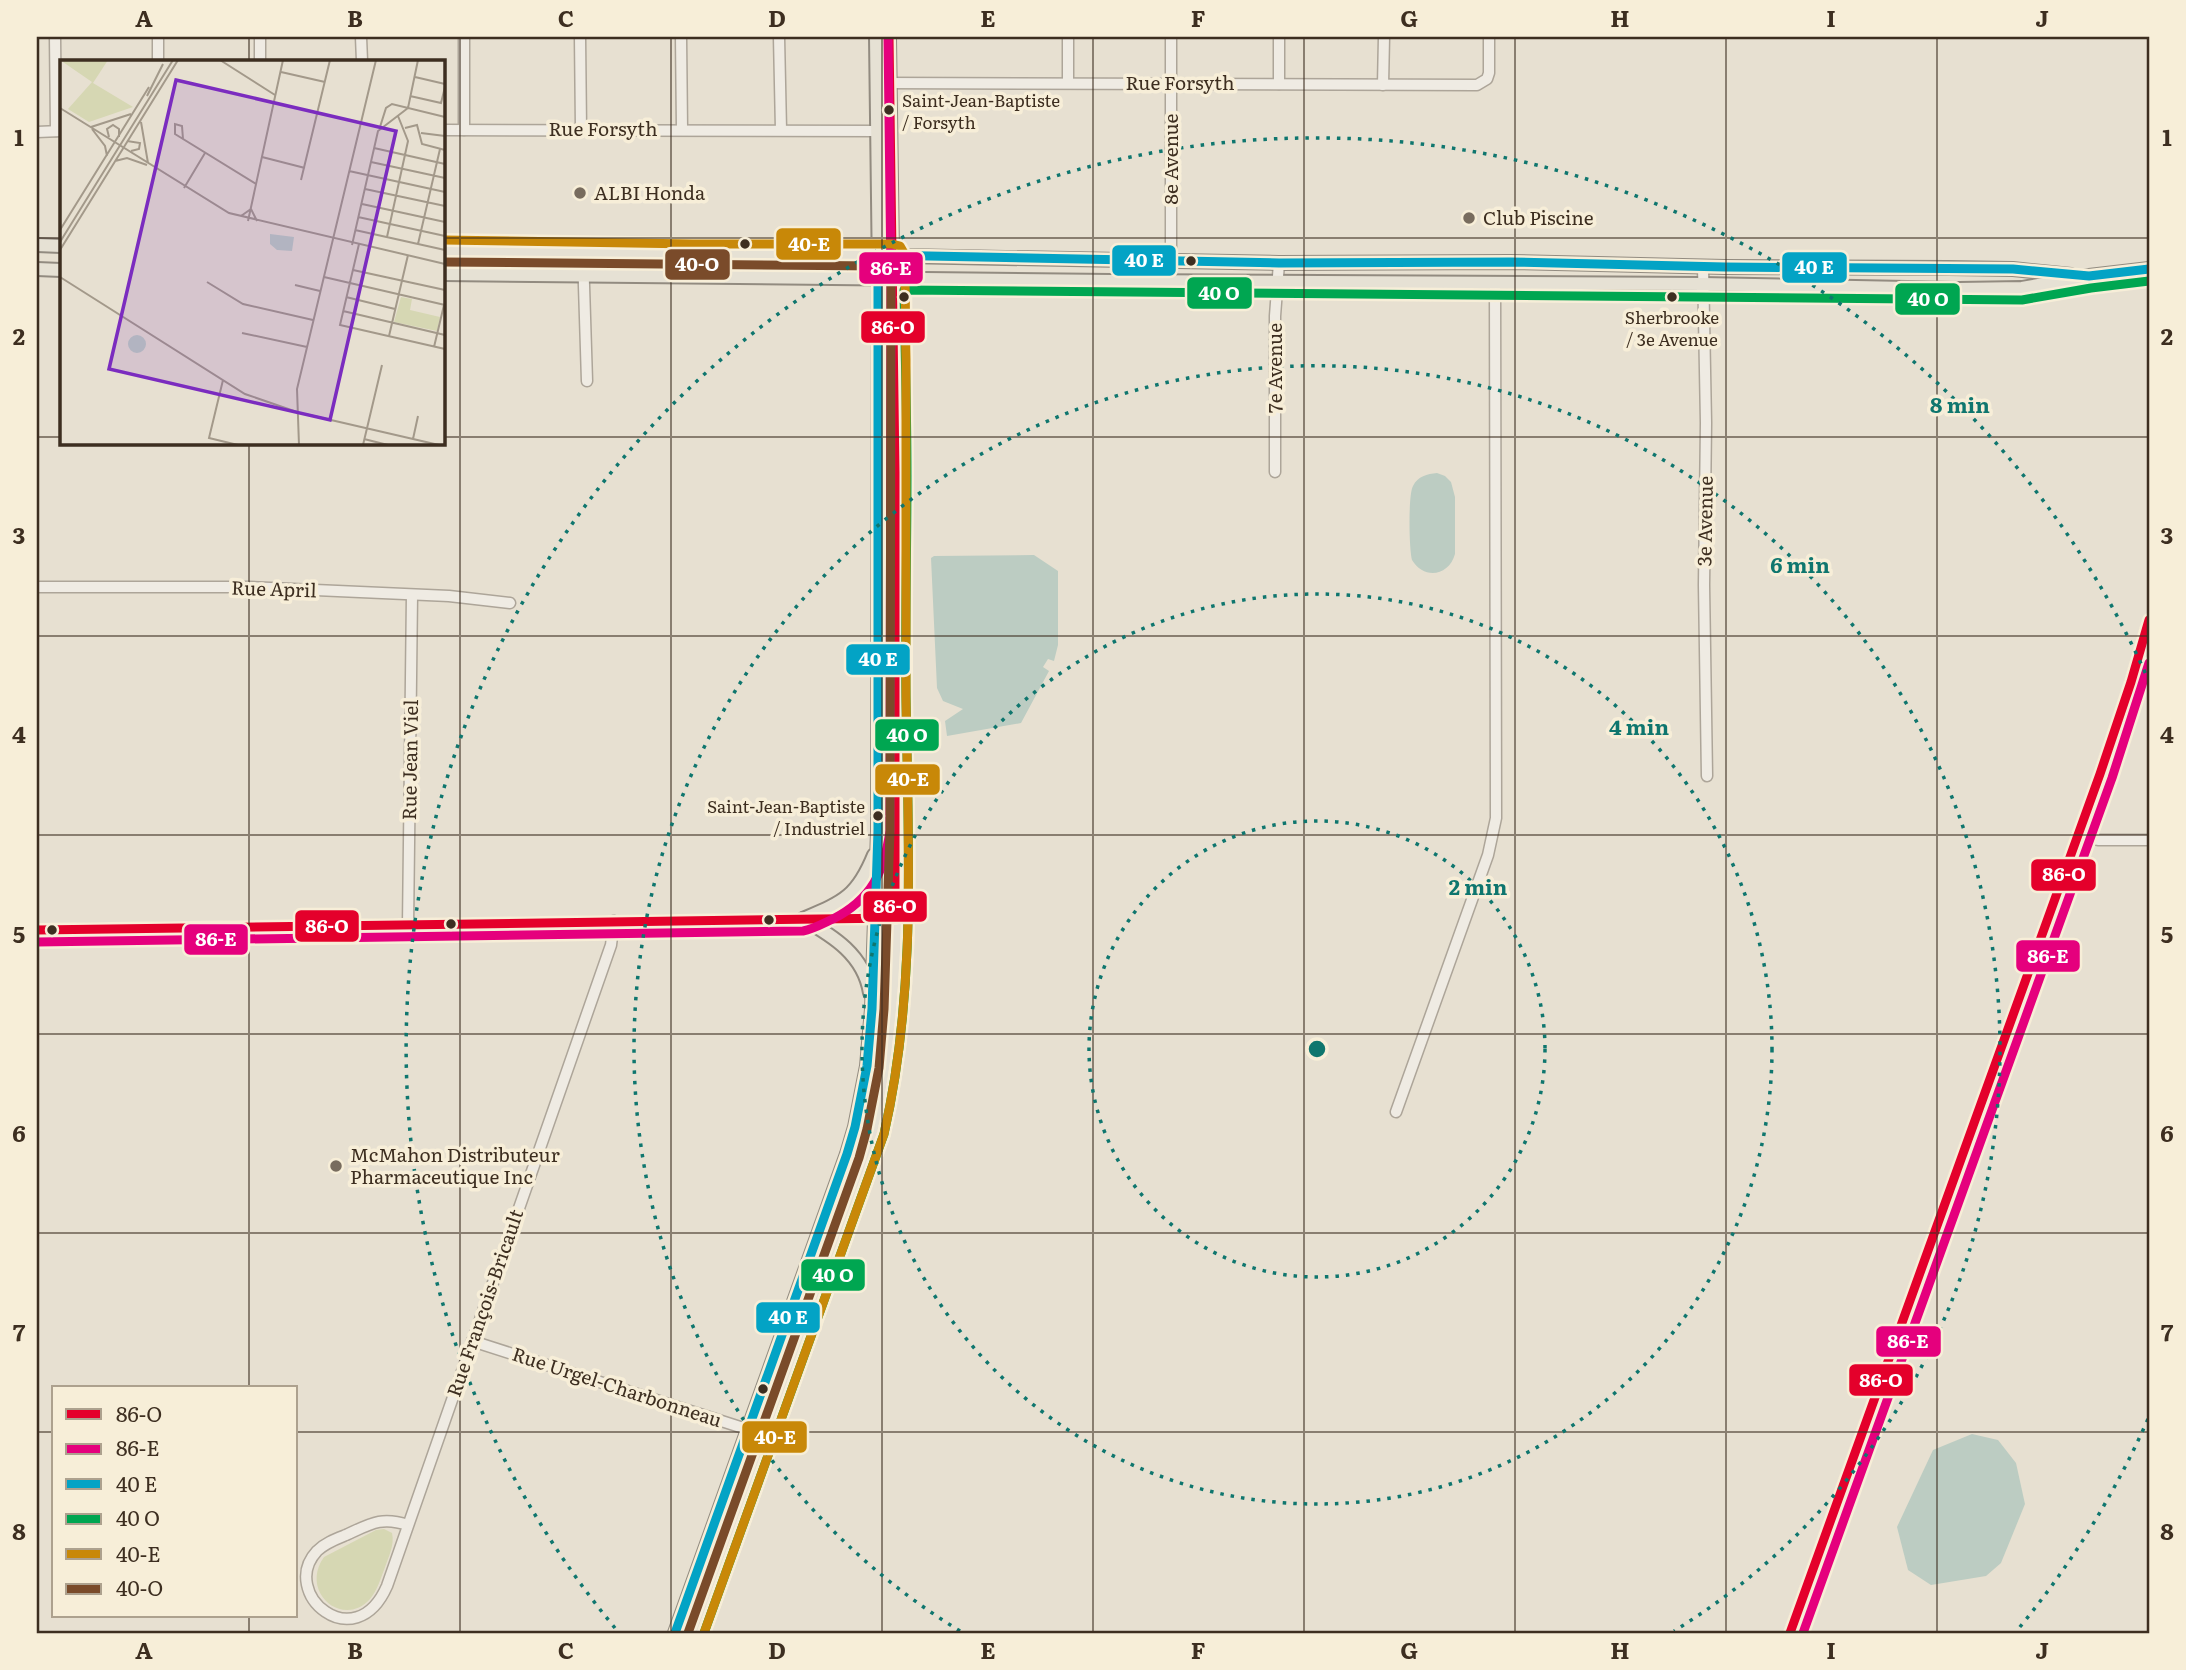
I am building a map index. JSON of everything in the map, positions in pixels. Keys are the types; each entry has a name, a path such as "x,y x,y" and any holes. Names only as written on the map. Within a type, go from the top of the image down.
{"main road":[{"path":"691,1633 872,1130 885,1069 892,1013 897,821 890,131 876,37"},
{"path":"675,1633 847,1154 867,1066 872,1009 878,831 876,131 889,37"},
{"path":"37,245 60,246"},
{"path":"444,252 693,256 878,255 1279,264 1494,262 1703,267 2013,269 2089,276"},
{"path":"498,274 499,254"},
{"path":"692,277 693,256"},
{"path":"1044,280 1045,259"},
{"path":"1494,262 1494,283"},
{"path":"1337,263 1339,282"},
{"path":"1383,263 1383,282"},
{"path":"37,269 60,270"},
{"path":"444,274 2022,288 2149,269"},
{"path":"2117,273 2149,278"},
{"path":"878,473 895,472"},
{"path":"878,519 895,519"},
{"path":"878,697 894,697"},
{"path":"803,919 847,898 866,875 874,855 878,831"},
{"path":"803,919 835,937 849,950 864,974 872,1009"}],"street":[{"path":"37,132 59,131 55,37"},
{"path":"158,37 158,60"},
{"path":"260,37 260,60"},
{"path":"361,37 362,60"},
{"path":"464,37 464,130"},
{"path":"580,37 581,129"},
{"path":"681,37 682,129"},
{"path":"779,37 781,130"},
{"path":"1068,37 1068,82"},
{"name":"8e Avenue","path":"1171,37 1171,281"},
{"path":"1279,37 1279,84"},
{"path":"1383,85 1384,37"},
{"name":"Rue Forsyth","path":"883,83 1477,85 1483,83 1489,73 1489,37"},
{"name":"Rue Forsyth","path":"444,130 890,131"},
{"path":"583,254 586,381"},
{"name":"7e Avenue","path":"1275,472 1275,317 1279,264"},
{"name":"3e Avenue","path":"1703,267 1707,776"},
{"path":"1396,1112 1488,855 1496,818 1494,283"},
{"name":"Rue April","path":"37,587 248,587 449,596 510,603"},
{"name":"Rue Jean Viel","path":"408,926 412,595"},
{"path":"1790,1633 2077,836 2131,682 2149,620"},
{"path":"2077,836 2099,840 2149,840"},
{"path":"37,930 895,918"},
{"name":"Rue François-Bricault","path":"408,1525 387,1520 377,1521 318,1550 307,1573 310,1593 318,1606 343,1618 362,1616 382,1599 387,1586 472,1340 611,945 614,921"},
{"name":"Rue Urgel-Charbonneau","path":"472,1340 762,1434"}],"green space":[{"path":"384,1529 392,1533 392,1547 380,1581 370,1599 359,1607 348,1610 337,1608 328,1602 320,1594 317,1583 318,1570 324,1557 376,1530"}],"shaded area":[{"path":"1437,473 1451,482 1455,497 1455,554 1442,571 1429,573 1412,560 1410,500 1417,480"},
{"path":"1034,555 1058,571 1058,645 1054,661 1048,659 1043,667 1049,671 1021,723 947,736 945,721 963,709 943,701 937,688 931,558"},
{"path":"1972,1434 1998,1440 2016,1463 2025,1504 2001,1563 1986,1576 1931,1585 1908,1570 1897,1527 1933,1450"}],"transit line":[{"name":"86-E","path":"37,942 803,931 833,919 858,903 880,872 890,831 891,278 888,37"},
{"name":"86-O","path":"37,930 895,918 895,472 889,37"},
{"name":"40-E","path":"444,240 892,244 900,246 904,253 909,862 906,971 895,1080 884,1134 704,1633"},
{"path":"675,1633 847,1154 867,1066 872,1009 878,831 878,255 1279,263 1510,262 2013,269 2089,276 2149,269"},
{"name":"40-O","path":"444,262 879,266 887,269 891,276 890,831 884,1009 879,1068 859,1158 688,1633"},
{"path":"704,1633 884,1134 895,1080 906,971 909,862 904,290 2022,300 2149,281"},
{"name":"86-O","path":"1790,1633 2100,774 2149,620"},
{"name":"86-E","path":"1803,1633 2112,778 2149,663"}],"place":[{"name":"Saint-Jean-Baptiste / Forsyth","path":"889,110"},
{"name":"ALBI Honda","path":"580,193"},
{"name":"Club Piscine","path":"1469,218"},
{"name":"Sherbrooke / 3e Avenue","path":"1672,297"},
{"name":"Saint-Jean-Baptiste / Industriel","path":"878,816"},
{"name":"McMahon Distributeur Pharmaceutique Inc","path":"336,1166"}]}
